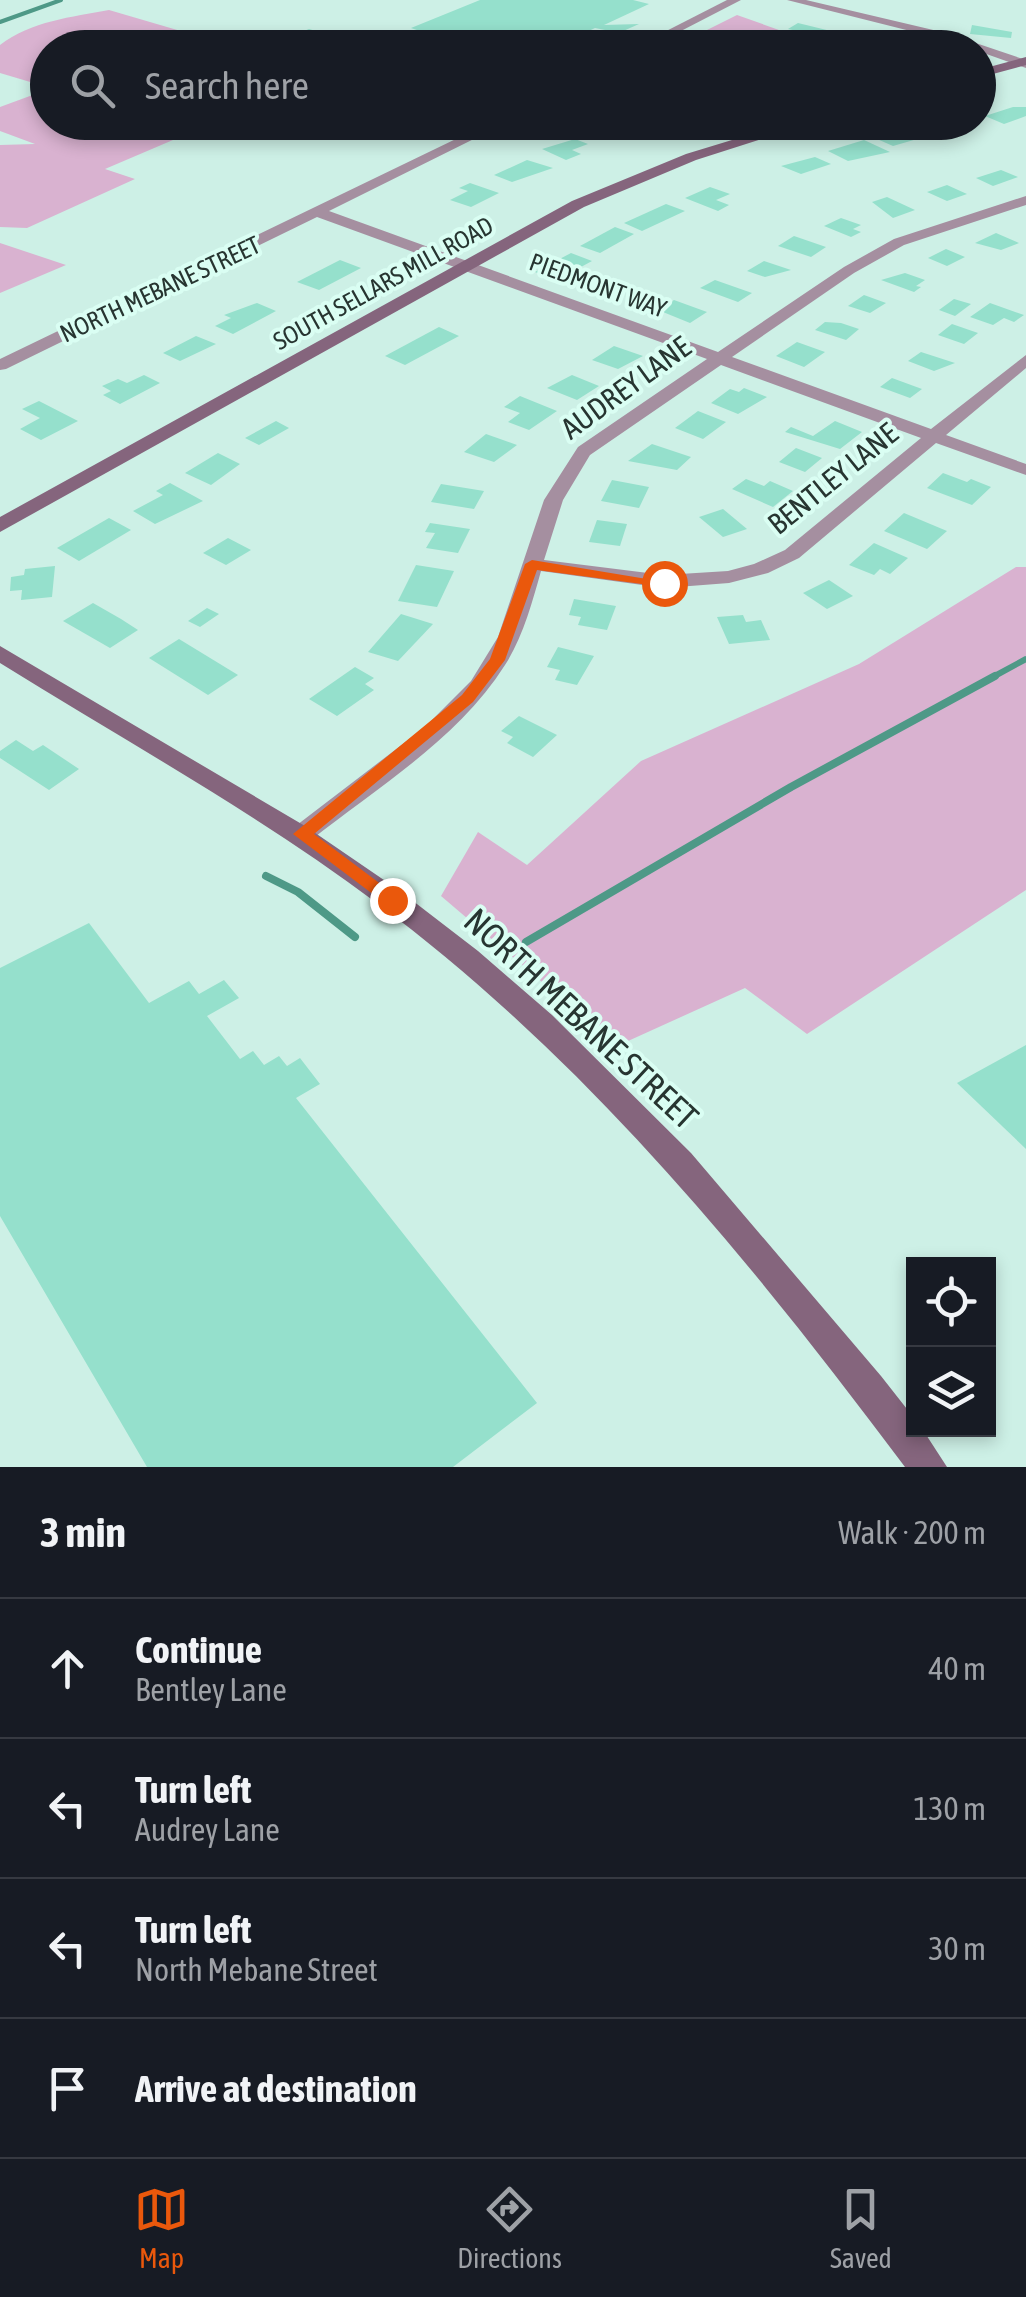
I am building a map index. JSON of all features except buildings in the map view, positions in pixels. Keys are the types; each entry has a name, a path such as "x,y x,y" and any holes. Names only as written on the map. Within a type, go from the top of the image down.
{"main road":[{"path":"996,69 1025,62"},
{"name":"SOUTH SELLARS MILL ROAD","path":"0,526 468,265 630,181 745,140"},
{"name":"NORTH MEBANE STREET","path":"0,653 302,834 492,981 646,1127 719,1204 832,1338 928,1467"}],"street":[{"path":"675,30 736,0"},
{"path":"792,0 924,30"},
{"path":"996,52 1025,62"},
{"name":"NORTH MEBANE STREET","path":"0,364 320,214 466,140"},
{"name":"AUDREY LANE","path":"302,834 467,699 497,660 556,492 584,451 849,270 900,242 1026,200"},
{"name":"PIEDMONT WAY","path":"320,214 722,356 1026,470"},
{"name":"BENTLEY LANE","path":"532,564 664,583 744,575 792,554 1026,360"}],"shaded area":[{"path":"109,10 177,30 30,30 30,82 0,73 0,45 25,30"},
{"path":"737,15 779,30 707,30"},
{"path":"30,96 30,140 173,140 105,169 135,179 27,228 0,227 0,145 35,144 0,131 0,107"},
{"path":"0,243 66,265 0,293"},
{"path":"1016,567 1026,567 1026,890 807,1034 745,988 617,1046 441,896 478,832 527,865 641,761 859,664"}],"waterway":[{"path":"0,22 61,0"},
{"path":"991,678 1026,659"},
{"path":"526,942 791,787 995,676"},
{"path":"266,876 298,892 355,937"}],"route":[{"path":"392,900 302,834 467,699 497,660 532,564 664,583"}]}
